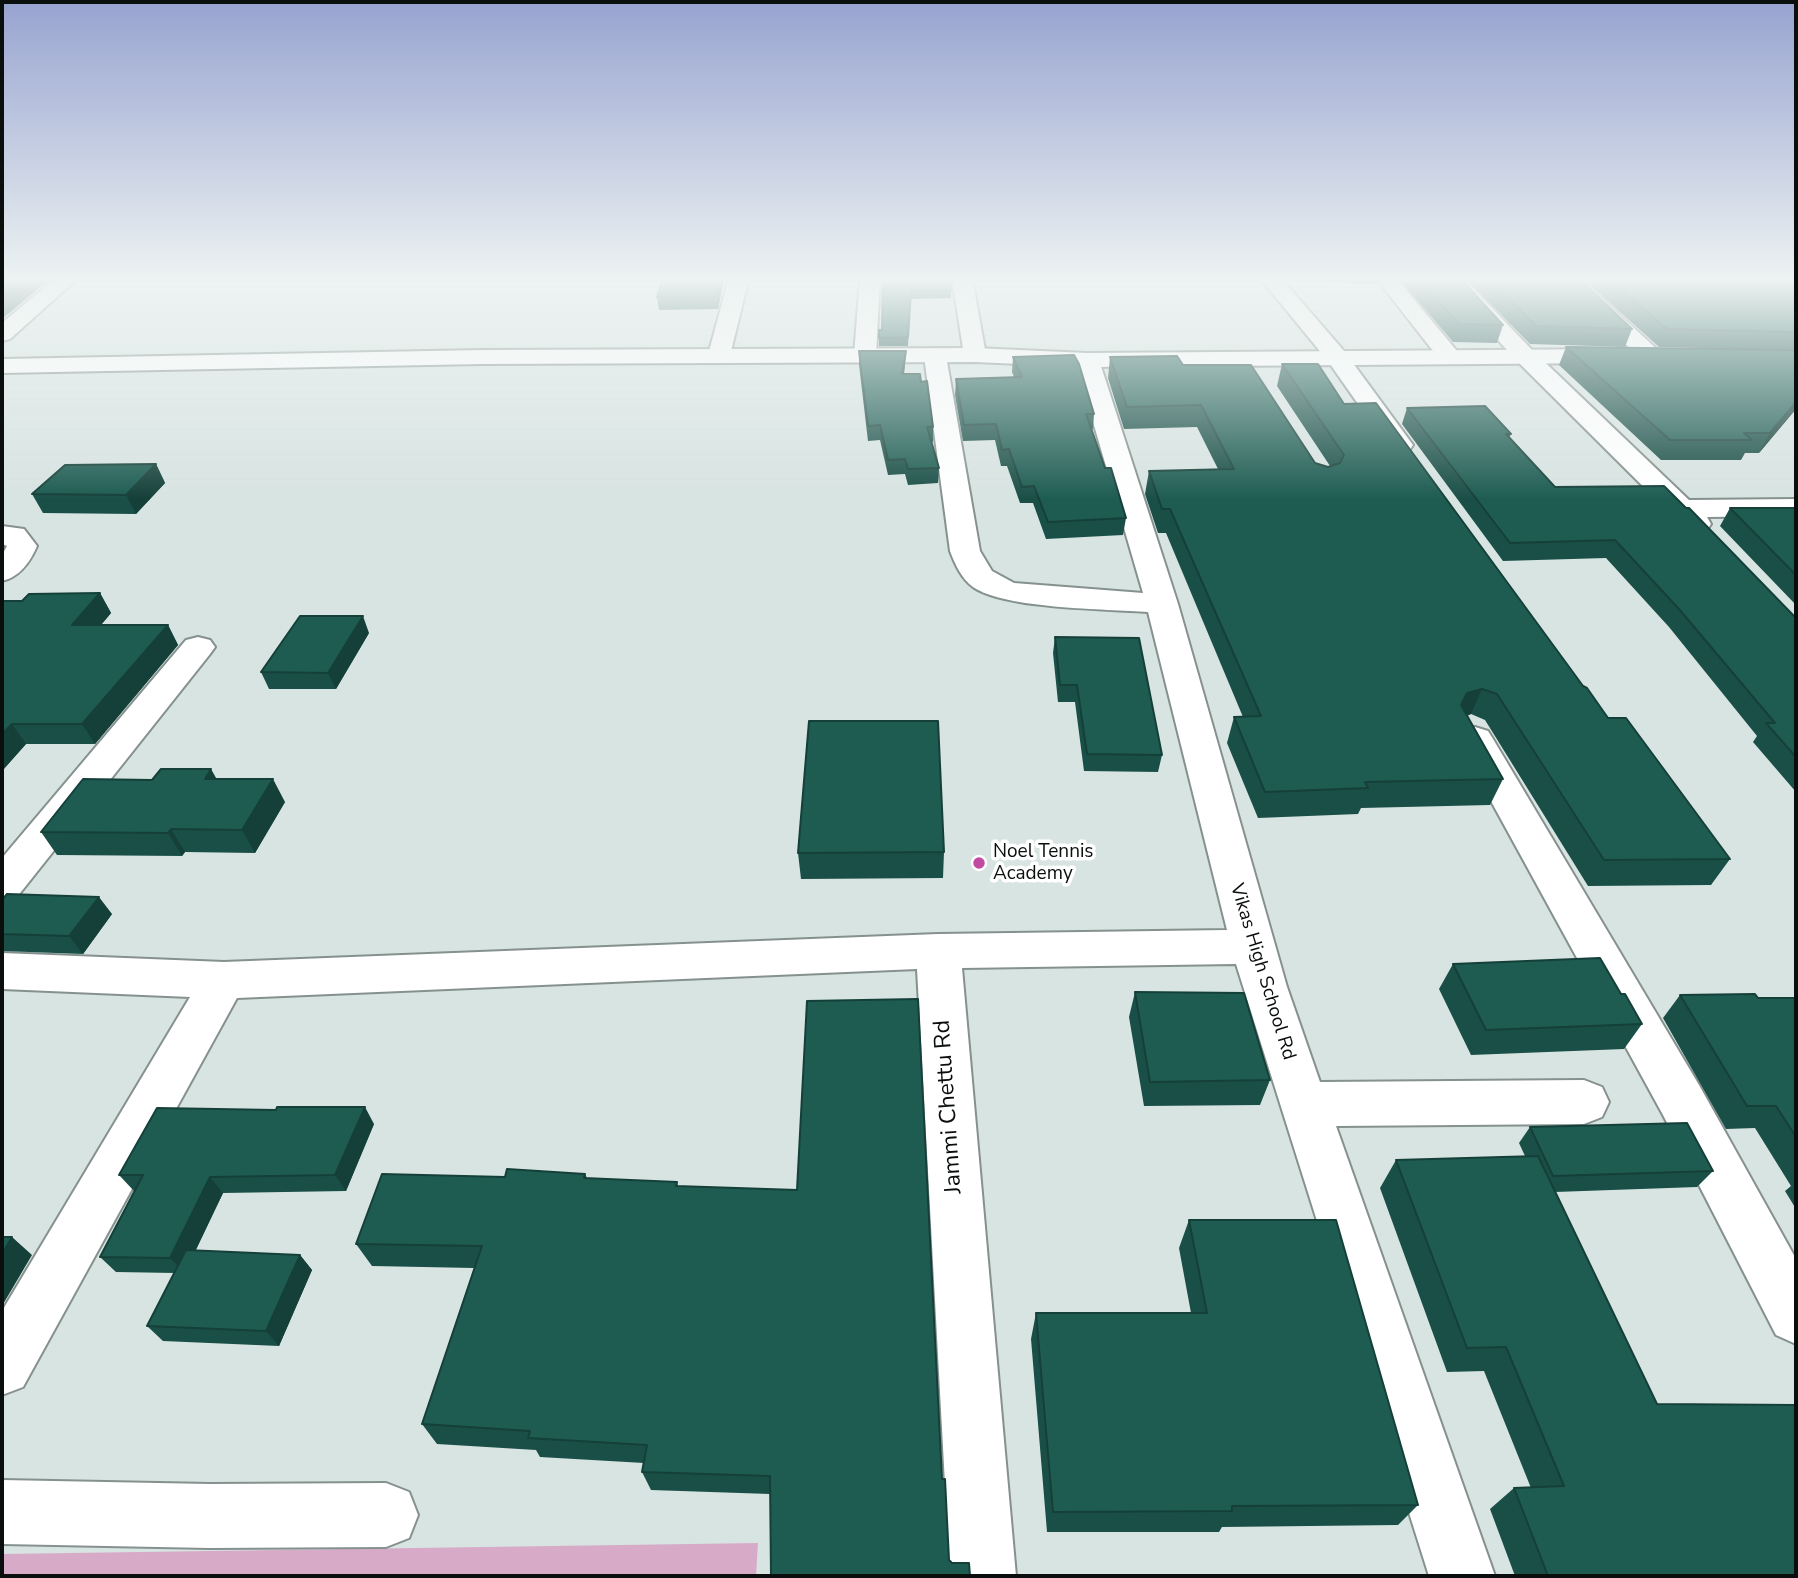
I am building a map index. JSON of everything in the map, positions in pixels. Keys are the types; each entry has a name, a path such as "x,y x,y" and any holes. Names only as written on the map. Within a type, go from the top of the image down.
{"street":[{"path":"865,352 865,356"},
{"path":"1332,352 1416,468"},
{"path":"1444,352 1448,356"},
{"path":"1521,352 1712,538"},
{"path":"1646,352 1651,356"},
{"path":"2,366 719,355 975,355 1087,360 1336,356 1678,356"},
{"path":"935,356 965,551 970,567 988,584 1009,592 1162,604"},
{"path":"1244,358 1258,380"},
{"name":"Vikas High School Rd","path":"1087,360 1162,604 1252,947 1462,1576"},
{"path":"1684,509 1796,508"},
{"path":"2,535 14,535 22,545 17,557 2,572"},
{"path":"2,886 198,647"},
{"path":"1470,729 1681,1100 1796,1315"},
{"path":"2,971 224,980 938,951 1252,947"},
{"name":"Jammi Chettu Rd","path":"938,951 983,1576"},
{"path":"2,1366 224,980"},
{"path":"1303,1104 1584,1102"},
{"path":"2,1512 210,1516 386,1515"}],"shaded area":[{"path":"758,1543 756,1576 2,1576 2,1554"}],"building":[{"path":"859,352 906,352 902,374 920,374 921,382 927,381 933,427 927,427 939,468 908,469 905,459 888,460 880,425 868,426"},
{"path":"1571,352 1796,352 1796,402 1770,433 1744,433 1752,440 1670,440"},
{"path":"1074,355 1094,414 1086,414 1105,468 1111,468 1126,518 1048,522 1034,486 1022,487 1009,449 1002,450 996,424 964,425 956,379 1022,377 1013,357"},
{"path":"1177,356 1183,365 1251,365 1315,463 1328,467 1340,463 1344,455 1282,364 1318,364 1344,404 1376,403 1583,686 1608,718 1626,718 1730,859 1604,860 1497,694 1482,689 1467,693 1461,705 1503,779 1365,782 1368,788 1265,792 1234,717 1261,716 1170,509 1162,509 1149,471 1234,469 1201,405 1127,407 1110,357"},
{"path":"1485,406 1511,434 1506,434 1555,487 1664,486 1796,617 1796,757 1766,723 1775,723 1679,609 1615,540 1510,543 1407,408"},
{"path":"156,464 126,495 32,494 65,465"},
{"path":"1730,508 1796,508 1796,575"},
{"path":"100,593 72,625 168,625 82,724 12,724 2,734 2,601 22,601 29,594"},
{"path":"300,616 363,616 328,673 261,672"},
{"path":"1055,637 1139,638 1162,755 1087,754 1077,685 1060,685"},
{"path":"809,721 938,721 944,852 798,853"},
{"path":"161,769 211,769 205,779 273,779 242,830 171,829 168,833 41,832 83,779 152,780"},
{"path":"7,894 99,897 69,936 2,934 2,900"},
{"path":"1600,958 1642,1024 1486,1030 1453,964"},
{"path":"1135,992 1244,993 1270,1080 1150,1082"},
{"path":"1755,994 1758,998 1796,998 1796,1137 1776,1106 1747,1106 1680,995"},
{"path":"918,999 942,1479 945,1479 949,1560 952,1563 969,1563 970,1576 771,1576 770,1476 642,1472 647,1445 528,1438 530,1431 422,1424 482,1246 356,1244 382,1174 505,1177 507,1169 585,1174 584,1178 677,1182 676,1186 797,1190 807,1001"},
{"path":"277,1107 365,1107 335,1175 210,1177 170,1258 100,1257 143,1175 119,1175 157,1108 276,1110"},
{"path":"1687,1123 1713,1171 1553,1176 1530,1127"},
{"path":"1538,1156 1657,1404 1796,1405 1796,1576 1548,1576 1514,1488 1564,1486 1506,1347 1467,1348 1396,1160"},
{"path":"1189,1220 1336,1220 1418,1505 1232,1506 1232,1511 1053,1512 1036,1313 1207,1313"},
{"path":"2,1237 12,1237 2,1254"},
{"path":"186,1250 300,1255 266,1331 147,1326"}],"place":[{"name":"Noel Tennis Academy","path":"979,863"}]}
